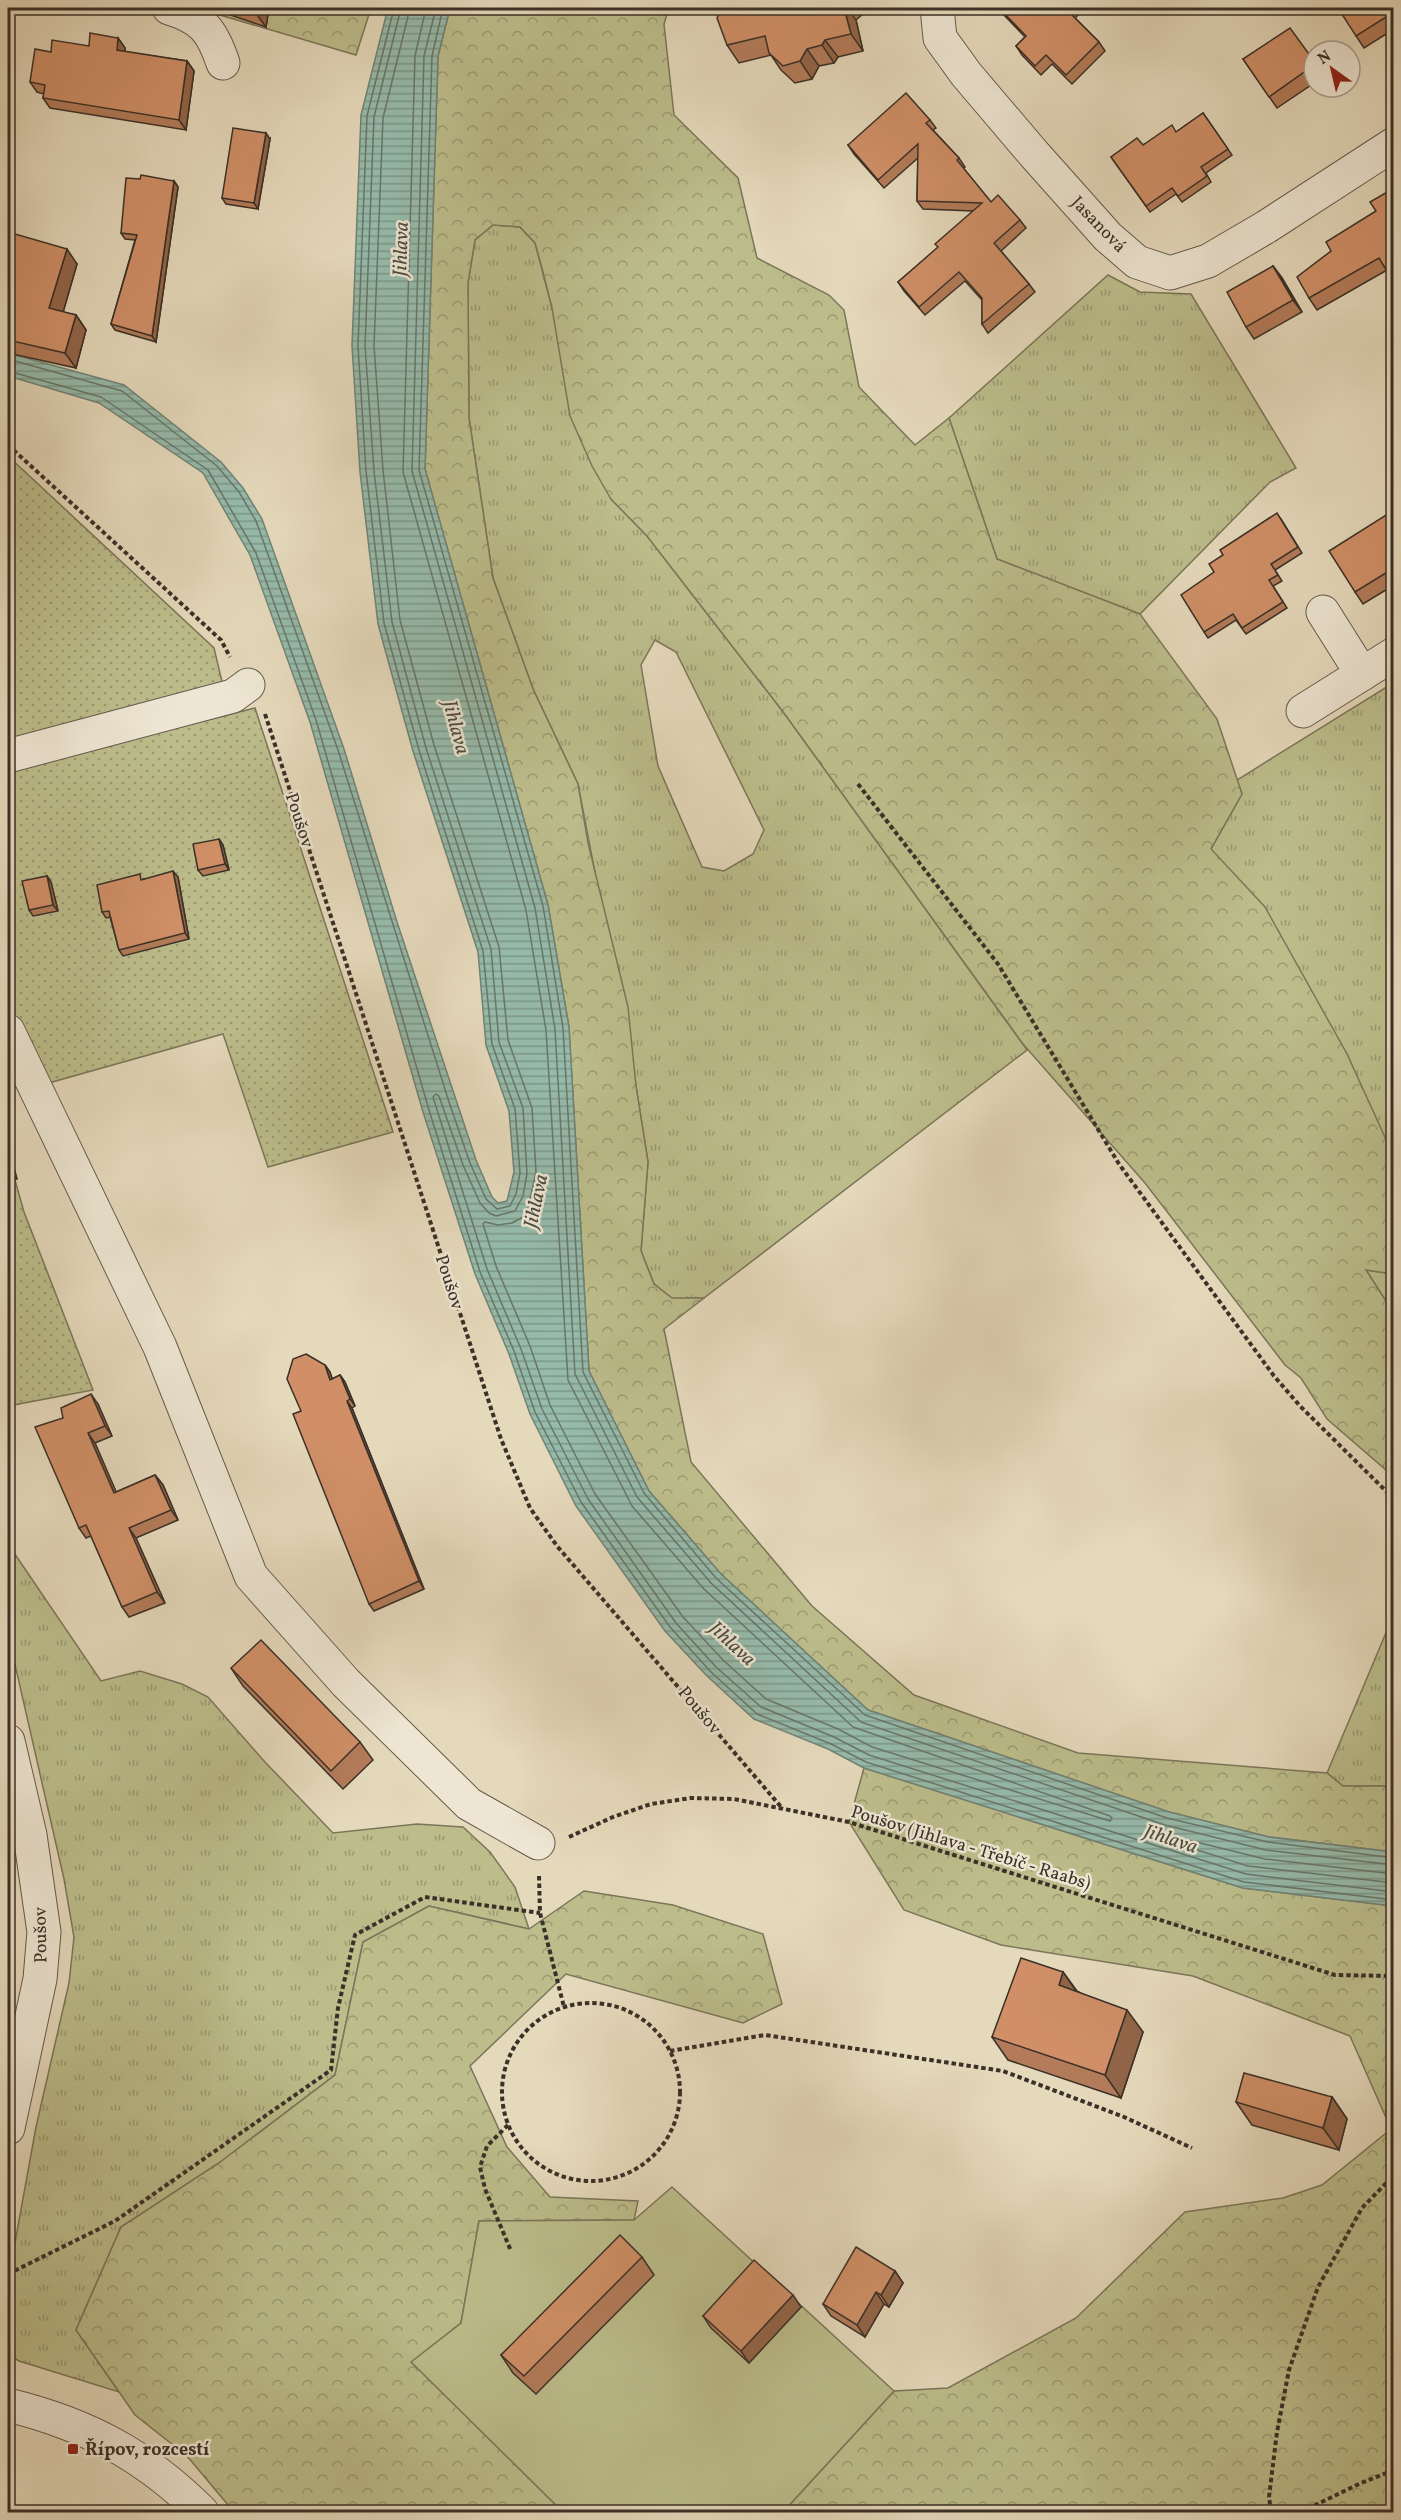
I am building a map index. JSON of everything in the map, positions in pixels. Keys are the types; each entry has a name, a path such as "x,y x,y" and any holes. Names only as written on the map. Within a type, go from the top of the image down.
{"street":[{"path":"169,8 188,14 202,24 215,38 223,63"},
{"name":"Jasanová","path":"937,8 940,38 966,74 1034,154 1108,237 1137,261 1170,273 1208,261 1266,227 1394,144"},
{"path":"1323,612 1362,674"},
{"path":"1303,711 1394,654"},
{"path":"8,756 233,696 248,686"},
{"path":"8,1031 160,1347 251,1576 346,1683 469,1804 538,1844"},
{"name":"Poušov","path":"8,1741 19,1838 44,1932 40,1979 8,2128"},
{"path":"8,2405 42,2413 72,2424 118,2446 148,2465 202,2512"}],"path":[{"name":"Poušov","path":"8,445 221,640 262,705 498,1428 530,1508 557,1546 782,1808"},
{"path":"858,784 998,964 1119,1164 1274,1376 1299,1406 1394,1499"},
{"name":"Poušov (Jihlava - Třebíč - Raabs)","path":"538,1844 572,1837 613,1817 651,1803 691,1798 734,1799 849,1822 1335,1975 1394,1976"},
{"path":"8,2274 115,2221 331,2070 338,2008 355,1935 425,1897 540,1913 564,2007"},
{"path":"581,2004 616,2007 647,2023 670,2051 677,2070 680,2091 678,2111 672,2131 646,2163 628,2174 608,2180 587,2181 567,2178 548,2171 531,2158 518,2143 508,2125 502,2105 502,2084 511,2055 528,2029 545,2016 564,2007 581,2004"},
{"path":"670,2051 765,2036 1003,2071 1124,2117 1192,2148"},
{"path":"508,2125 488,2146 480,2167 485,2189 511,2251"},
{"path":"1271,2512 1269,2498 1274,2454 1289,2370 1318,2287 1362,2208 1394,2175"},
{"path":"1301,2512 1394,2470"}],"green space":[{"path":"196,8 371,8 356,55"},
{"path":"450,8 669,8 664,24 674,115 738,178 757,258 829,295 844,310 859,387 915,445 949,418 997,559 1140,614 1217,719 1242,794 1211,849 1265,907 1347,1054 1394,1157 1393,1274 1366,1270 1393,1312 1393,1476 1327,1419 1301,1378 1285,1365 1145,1183 1023,1044 784,713 647,536 611,499 592,466 570,416 552,308 535,243 520,227 493,225 475,240 468,283 469,418 493,578 533,689 578,784 588,843 628,1007 636,1086 648,1162 641,1251 654,1284 672,1298 704,1298 664,1329 691,1462 812,1606 914,1695 1078,1753 1327,1773 1343,1786 1393,1786 1393,1852 1269,1837 1169,1812 868,1710 721,1574 649,1491 589,1371 569,1027 548,905 425,469 438,56"},
{"path":"493,225 520,227 535,243 552,308 611,499 647,536 784,713 1027,1050 704,1298 673,1299 654,1284 641,1251 648,1162 636,1086 578,784 533,689 493,578 469,418 468,283 475,240","holes":["655,640 676,652 764,830 753,854 724,871 702,867 658,766 641,665"]},
{"path":"1108,275 1140,292 1191,294 1296,468 1270,482 1140,614 997,559 949,418"},
{"path":"8,456 214,648 223,686 8,741"},
{"path":"1393,683 1393,1157 1347,1054 1211,849 1242,794 1237,780"},
{"path":"255,708 393,1132 268,1167 223,1034 45,1084 8,1006 8,770"},
{"path":"8,1155 24,1212 93,1390 8,1406"},
{"path":"1366,1270 1393,1274 1393,1312"},
{"path":"8,1544 101,1681 140,1671 182,1684 208,1697 264,1761 333,1833 417,1824 463,1827 490,1852 515,1887 529,1929 429,1906 363,1942 335,2075 219,2163 121,2227 76,2330 119,2392 19,2361 8,2353 8,2281 36,2127 69,1983 74,1937 64,1879 8,1634"},
{"path":"1393,1616 1393,1786 1343,1786 1327,1773"},
{"path":"864,1768 1243,1888 1393,1906 1393,2512 783,2512 894,2391 948,2388 1076,2318 1185,2212 1283,2198 1322,2185 1391,2129 1350,2036 1193,1976 1001,1945 904,1910 849,1822"},
{"path":"584,1891 673,1905 763,1934 782,2004 743,2023 566,1974 470,2066 507,2147 550,2197 638,2201 634,2220 479,2221 461,2323 412,2362 563,2512 234,2512 187,2456 135,2415 76,2330 121,2227 219,2163 335,2075 363,1942 429,1906 529,1929"},
{"path":"672,2187 894,2391 783,2512 563,2512 411,2362 461,2323 479,2221 634,2220"}],"water":[{"name":"Jihlava","path":"388,8 450,8 438,56 425,469 548,905 569,1027 589,1371 649,1491 721,1574 868,1710 1169,1812 1269,1837 1393,1852 1393,1906 1243,1888 864,1768 828,1749 754,1719 707,1676 665,1631 576,1506 530,1414 509,1354 475,1274 423,1112 310,722 250,555 203,473 99,403 8,376 8,353 124,385 221,462 243,488 262,519 344,749 397,922 476,1160 492,1197 498,1203 507,1201 514,1172 509,1111 486,1045 478,952 413,751 378,624 360,472 352,346 361,115"}],"building":[{"path":"242,8 256,8 255,12"},
{"path":"722,8 844,8 851,34 825,40 822,45 807,49 800,61 783,66 769,53 765,36 727,45 717,18"},
{"path":"999,8 1071,8 1068,11 1099,42 1066,75 1046,55 1035,66 1016,46 1026,36"},
{"path":"1338,8 1394,8 1394,12 1356,36"},
{"path":"1290,28 1302,44 1302,74 1269,97 1243,59"},
{"path":"90,33 118,38 117,50 187,61 179,120 43,98 45,85 30,82 35,49 51,52 52,40 89,46"},
{"path":"906,93 930,120 926,123 959,158 957,160 991,202 998,195 1020,220 994,243 1029,284 982,324 982,298 959,272 919,307 898,282 938,247 935,244 982,203 917,201 918,144 878,180 848,145"},
{"path":"1203,113 1228,149 1201,167 1207,176 1178,196 1172,188 1146,206 1111,157 1137,138 1143,145 1172,125 1176,132"},
{"path":"233,128 266,133 254,203 222,198"},
{"path":"141,175 174,181 152,336 111,324 137,235 121,233 126,178 140,179"},
{"path":"1394,188 1394,274 1390,276 1379,258 1309,298 1297,277 1331,251 1326,242 1376,211 1370,202"},
{"path":"8,232 67,249 49,308 76,315 65,353 8,340"},
{"path":"1273,266 1293,300 1246,327 1227,292"},
{"path":"1394,510 1394,568 1355,592 1329,551"},
{"path":"1277,513 1298,547 1271,564 1278,575 1269,580 1283,602 1242,628 1233,614 1204,632 1181,595 1214,572 1209,564 1223,555 1220,550"},
{"path":"219,839 225,864 198,870 193,844"},
{"path":"173,871 185,933 119,950 109,911 102,912 97,885 140,874 141,880"},
{"path":"47,876 53,905 29,910 22,881"},
{"path":"8,1156 12,1173 8,1174"},
{"path":"306,1354 325,1365 330,1380 340,1375 350,1399 347,1401 419,1581 369,1604 293,1414 301,1411 287,1379 293,1359"},
{"path":"91,1394 105,1426 88,1433 114,1493 155,1475 171,1510 129,1528 157,1592 122,1607 86,1525 79,1528 35,1427 63,1418 61,1408"},
{"path":"261,1640 360,1742 331,1771 231,1668"},
{"path":"1021,1958 1063,1972 1059,1985 1127,2010 1105,2075 992,2037"},
{"path":"1244,2073 1332,2097 1323,2128 1236,2102"},
{"path":"620,2235 642,2257 524,2376 501,2355"},
{"path":"856,2247 895,2271 881,2295 876,2292 857,2325 823,2304"},
{"path":"754,2260 793,2295 741,2351 703,2316"}],"place":[{"name":"Řípov, rozcestí","path":"73,2449"}]}
